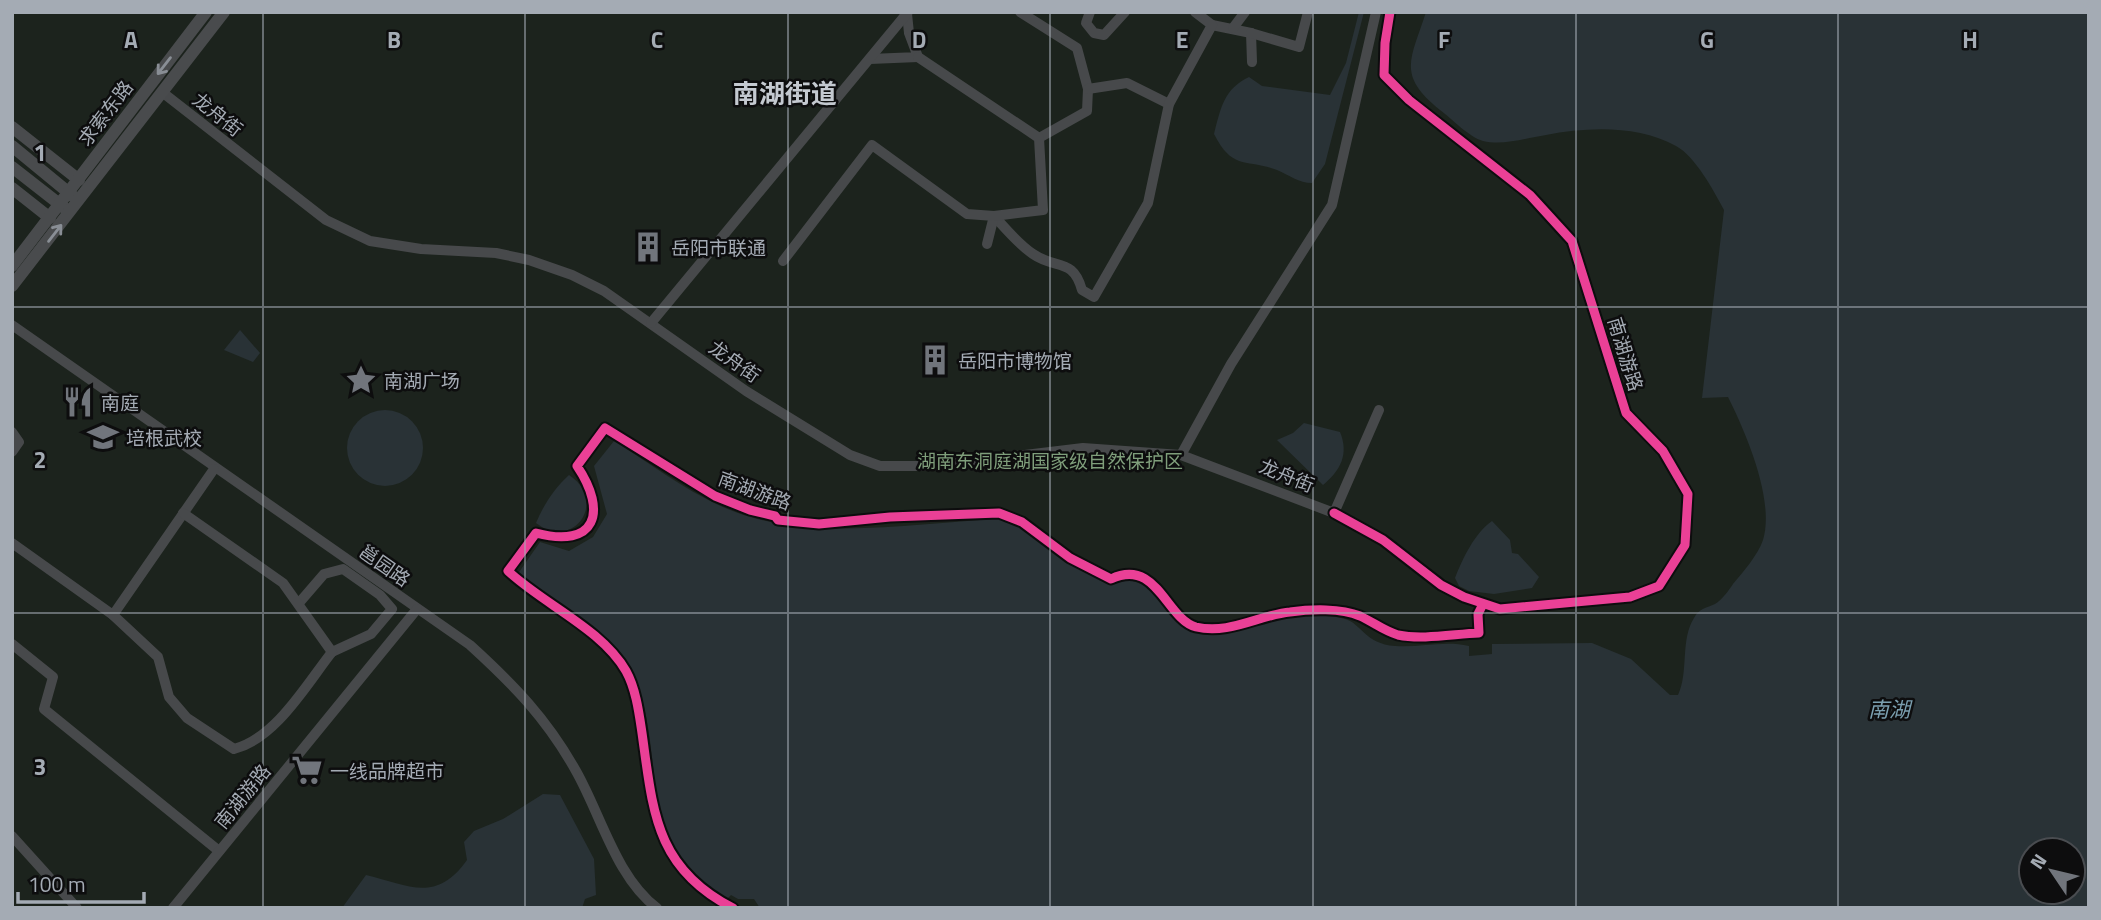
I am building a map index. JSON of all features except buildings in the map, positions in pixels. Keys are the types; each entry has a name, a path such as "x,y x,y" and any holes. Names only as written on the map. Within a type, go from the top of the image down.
{"main road":[{"name":"求索东路","path":"75,197 79,180 206,12"},
{"name":"求索东路","path":"66,209 162,92 223,12"},
{"path":"12,127 79,180"},
{"path":"12,146 75,197"},
{"path":"12,167 66,209"},
{"path":"12,188 50,218"},
{"path":"12,266 50,218 66,209"},
{"path":"12,286 66,209"}],"street":[{"path":"1020,12 1077,48 1088,89 1087,111 1040,138"},
{"path":"1090,12 1086,23 1094,33 1104,35 1125,12"},
{"path":"1195,12 1213,25 1299,47 1308,12"},
{"path":"1233,28 1245,12"},
{"path":"1181,455 1231,364 1332,205 1376,12"},
{"path":"908,13 909,33 918,57 1040,138"},
{"path":"651,323 908,13"},
{"path":"994,216 1035,256 1067,265 1078,276 1082,290 1094,297 1148,203 1170,104 1213,25"},
{"path":"1251,33 1252,62"},
{"path":"870,59 918,57"},
{"path":"1088,89 1127,83 1170,104"},
{"name":"龙舟街","path":"162,92 326,220 370,241 421,249 496,253 529,260 604,291 746,391 850,455 880,466 931,466 1083,449 1181,455 1334,513 1379,410"},
{"path":"783,261 872,145 967,214 994,216 1043,210 1040,138"},
{"path":"987,244 994,216"},
{"name":"邕园路","path":"12,326 470,645 520,690 549,726 577,772 638,893 657,908"},
{"path":"12,432 19,442 12,452"},
{"path":"113,615 214,468"},
{"path":"183,513 274,576 299,603 309,622 332,652"},
{"path":"12,543 113,615 158,657 169,697 187,719 234,749 251,745 284,713 332,652 371,634 392,609 380,595 343,569 324,574 299,603"},
{"name":"南湖游路","path":"173,908 417,609"},
{"path":"12,644 53,677 44,709 219,851"},
{"path":"12,836 77,908"}],"green space":[{"name":"湖南东洞庭湖国家级自然保护区","path":"12,12 2089,12 2089,908 12,908"}],"water":[{"path":"1359,12 1364,12 1325,164 1312,183 1241,161 1227,154 1214,134 1222,107 1234,87 1249,77 1262,86 1330,95 1346,63"},
{"name":"南湖","path":"1426,12 2089,12 2089,908 760,908 754,899 738,899 731,895 727,899 697,881 677,857 665,830 643,704 633,675 612,647 597,633 517,575 540,542 569,551 593,537 607,514 594,466 614,441 706,499 738,513 768,521 800,526 867,528 998,519 1019,526 1075,565 1112,584 1123,578 1148,587 1168,604 1181,625 1197,632 1222,633 1279,617 1318,616 1339,617 1351,621 1377,642 1395,646 1460,644 1469,646 1469,656 1492,654 1492,644 1592,643 1631,659 1670,695 1678,695 1687,636 1694,618 1701,610 1720,600 1750,563 1763,540 1766,524 1757,467 1728,397 1702,398 1724,210 1703,175 1683,151 1646,134 1596,129 1498,143 1472,136 1426,98 1417,87 1412,76 1412,54"},
{"path":"240,330 260,353 253,362 224,350"},
{"path":"385,410 400,413 412,421 420,433 423,448 420,463 412,475 400,483 385,486 370,483 358,475 350,463 347,448 350,433 358,421 370,413"},
{"path":"1304,423 1340,432 1343,440 1342,461 1323,485 1277,440 1293,433"},
{"path":"569,475 581,486 586,498 586,509 581,520 562,531 550,530 536,523 550,497"},
{"path":"1492,521 1510,540 1512,553 1518,554 1539,577 1532,588 1494,594 1469,591 1459,586 1455,578 1465,555 1474,539"},
{"path":"543,794 560,795 594,859 596,895 585,899 582,908 342,908 366,875 421,888 444,882 467,860 464,842 474,831 503,819"}],"cycle path":[{"path":"1334,513 1383,540 1441,585 1464,597 1500,609 1630,597 1659,586 1685,545 1688,494 1663,451 1626,413 1572,241 1530,195 1409,100 1384,75 1390,12"},
{"path":"733,908 707,892 687,875 662,835 650,788 637,701 626,671 602,642 508,571 536,533 556,537 572,536 584,531 591,523 592,498 577,466 605,428 715,496 750,510 775,516 778,520 819,524 890,517 999,513 1022,522 1070,558 1111,579 1127,574 1150,582 1186,622 1196,627 1220,628 1278,614 1326,610 1360,616 1398,635 1428,637 1479,633 1478,614 1483,604"}],"place":[{"name":"岳阳市联通","path":"648,247"},
{"name":"岳阳市博物馆","path":"935,360"},
{"name":"南湖广场","path":"361,380"},
{"name":"南庭","path":"78,402"},
{"name":"培根武校","path":"103,437"},
{"name":"一线品牌超市","path":"307,770"}],"district":[{"name":"南湖街道","path":"785,93"}]}
